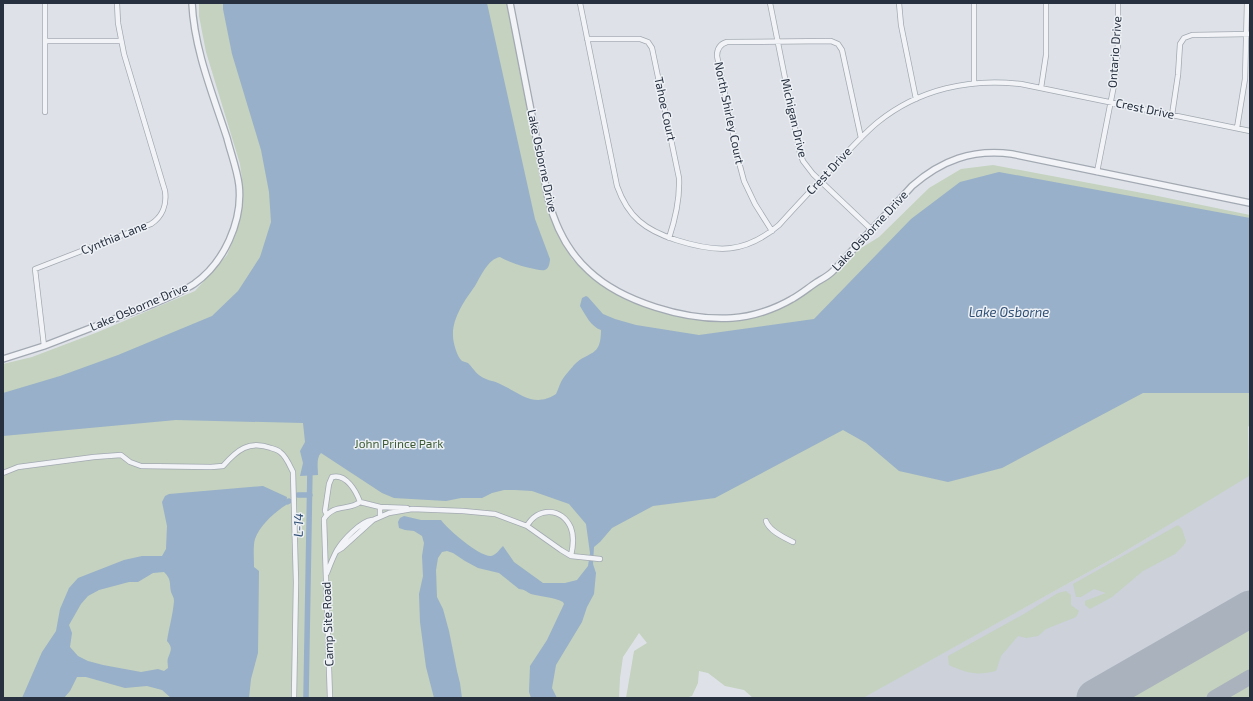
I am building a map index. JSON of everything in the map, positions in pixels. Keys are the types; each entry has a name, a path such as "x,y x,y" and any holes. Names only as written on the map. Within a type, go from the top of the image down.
{"street":[{"path":"44,3 45,112"},
{"name":"Cynthia Lane","path":"44,346 35,269 150,224 159,216 165,206 165,191 121,41 117,3"},
{"name":"Lake Osborne Drive","path":"3,359 44,346 153,304 188,287 204,275 219,258 226,247 237,216 239,186 233,160 199,47 192,3"},
{"name":"Lake Osborne Drive","path":"510,3 548,198 555,222 562,236 579,261 601,282 613,290 636,301 690,316 716,318 748,316 778,306 792,299 831,273 912,186 923,177 946,163 967,156 989,153 1012,154 1250,203"},
{"name":"Crest Drive","path":"580,3 620,195 630,212 643,225 669,238 704,248 728,249 751,243 772,231 861,138 891,112 916,99 943,89 974,83 1006,82 1250,131"},
{"name":"Michigan Drive","path":"770,3 800,153 807,168 872,230"},
{"path":"899,3 903,34 916,99"},
{"path":"974,3 974,83"},
{"path":"1041,88 1046,55 1046,3"},
{"name":"Ontario Drive","path":"1097,172 1111,102 1117,62 1118,3"},
{"path":"1237,128 1245,79 1248,34 1247,3"},
{"path":"1172,115 1180,44 1184,38 1192,35 1248,34"},
{"name":"Tahoe Court","path":"587,39 640,39 648,42 652,48 679,178 678,208 669,238"},
{"path":"45,41 121,41"},
{"path":"777,41 830,41 841,47 861,138"},
{"name":"North Shirley Court","path":"772,231 755,204 744,181 717,52 720,45 727,42 777,41"},
{"path":"3,472 18,467 121,455 130,462 141,466 211,467 223,466 234,453 249,445 264,446 280,452 288,461 294,472 296,582 294,698"},
{"path":"327,515 325,511 330,480 334,476 343,478 351,485 360,502"},
{"path":"326,574 324,519 327,515 334,510 360,502 380,506 412,509"},
{"path":"380,506 380,516"},
{"name":"Camp Site Road","path":"330,698 326,574 341,545 359,526 367,520 373,520 389,513 412,509 495,514 527,526 571,556 581,558 600,558"},
{"path":"527,526 534,516 541,513 549,511 561,516 571,529 573,540 571,556"},
{"path":"766,521 772,530 793,542"},
{"path":"325,543 327,544 328,552 336,553"}],"shaded area":[{"path":"1250,426 1250,698 862,698 1119,555 1249,475"}],"green space":[{"name":"John Prince Park","path":"199,3 508,3 536,153 558,235 572,259 588,274 629,299 659,310 694,319 735,320 775,310 801,298 845,258 879,237 929,188 961,169 993,165 1250,215 1249,476 1119,555 863,698 753,698 744,690 725,686 708,673 699,671 698,683 692,696 685,698 626,698 634,651 647,643 639,633 623,657 619,698 3,698 3,364 32,357 98,332 195,291 227,255 235,236 241,215 242,179 240,164 206,52 199,16"},
{"path":"1178,525 1182,529 1186,541 1175,554 1143,571 1112,597 1090,609 1085,605 1085,601 1106,593 1094,589 1081,597 1076,597 1073,584"},
{"path":"1066,591 1071,595 1071,605 1079,611 1076,617 1046,629 1038,636 1026,638 1018,636 1001,656 996,671 972,673 949,665 948,656 1024,614 1058,593"},
{"path":"1250,624 1250,671 1203,698 1123,698"},
{"path":"1250,683 1250,698 1225,698"}],"water":[{"name":"Lake Osborne","path":"223,3 487,3 535,219 550,259 548,267 544,270 518,265 500,257 488,264 457,316 453,329 453,339 460,359 468,363 480,376 498,383 526,398 540,400 556,394 565,375 579,360 593,352 599,345 601,330 591,323 580,306 582,298 586,296 603,314 615,319 636,325 699,335 814,319 911,219 960,182 999,172 1250,218 1250,393 1143,393 1002,468 948,482 899,471 866,443 843,430 715,498 653,506 612,528 594,547 593,564 596,573 594,594 587,607 582,622 556,665 552,688 557,698 531,698 529,692 530,666 547,640 564,604 563,602 531,594 519,589 499,573 478,568 453,553 447,551 442,552 438,558 436,570 437,597 443,609 449,631 462,698 434,698 426,667 420,622 419,594 423,576 422,556 424,543 422,536 414,531 399,528 398,522 400,518 404,516 421,520 441,520 457,536 479,552 491,556 503,546 514,562 543,583 565,583 577,580 588,566 590,553 586,524 569,504 532,491 515,490 504,490 492,493 482,498 461,498 446,501 394,498 382,493 321,453 318,460 318,475 300,476 303,463 300,451 305,442 303,423 176,420 3,436 3,393 60,376 118,355 212,316 238,291 260,257 271,222 269,192 261,150 232,54"},
{"path":"263,486 287,497 286,505 277,511 264,524 257,534 254,542 254,567 259,571 258,653 251,679 249,698 171,698 162,690 147,686 125,688 86,677 77,677 70,691 64,698 22,698 42,652 56,631 60,609 69,588 78,578 124,560 142,556 162,556 166,549 167,526 162,502 165,496 169,494","holes":["164,572 167,575 174,601 167,641 171,649 168,659 168,668 164,671 158,669 141,672 103,665 88,661 78,656 70,647 72,633 69,625 81,604 88,596 99,590 129,582 138,582 153,573"]}],"waterway":[{"name":"L-14","path":"306,698 310,468"},
{"path":"298,495 310,495"}],"taxiway":[{"path":"1214,698 1250,677"}],"runway":[{"path":"1095,698 1250,609"}]}
